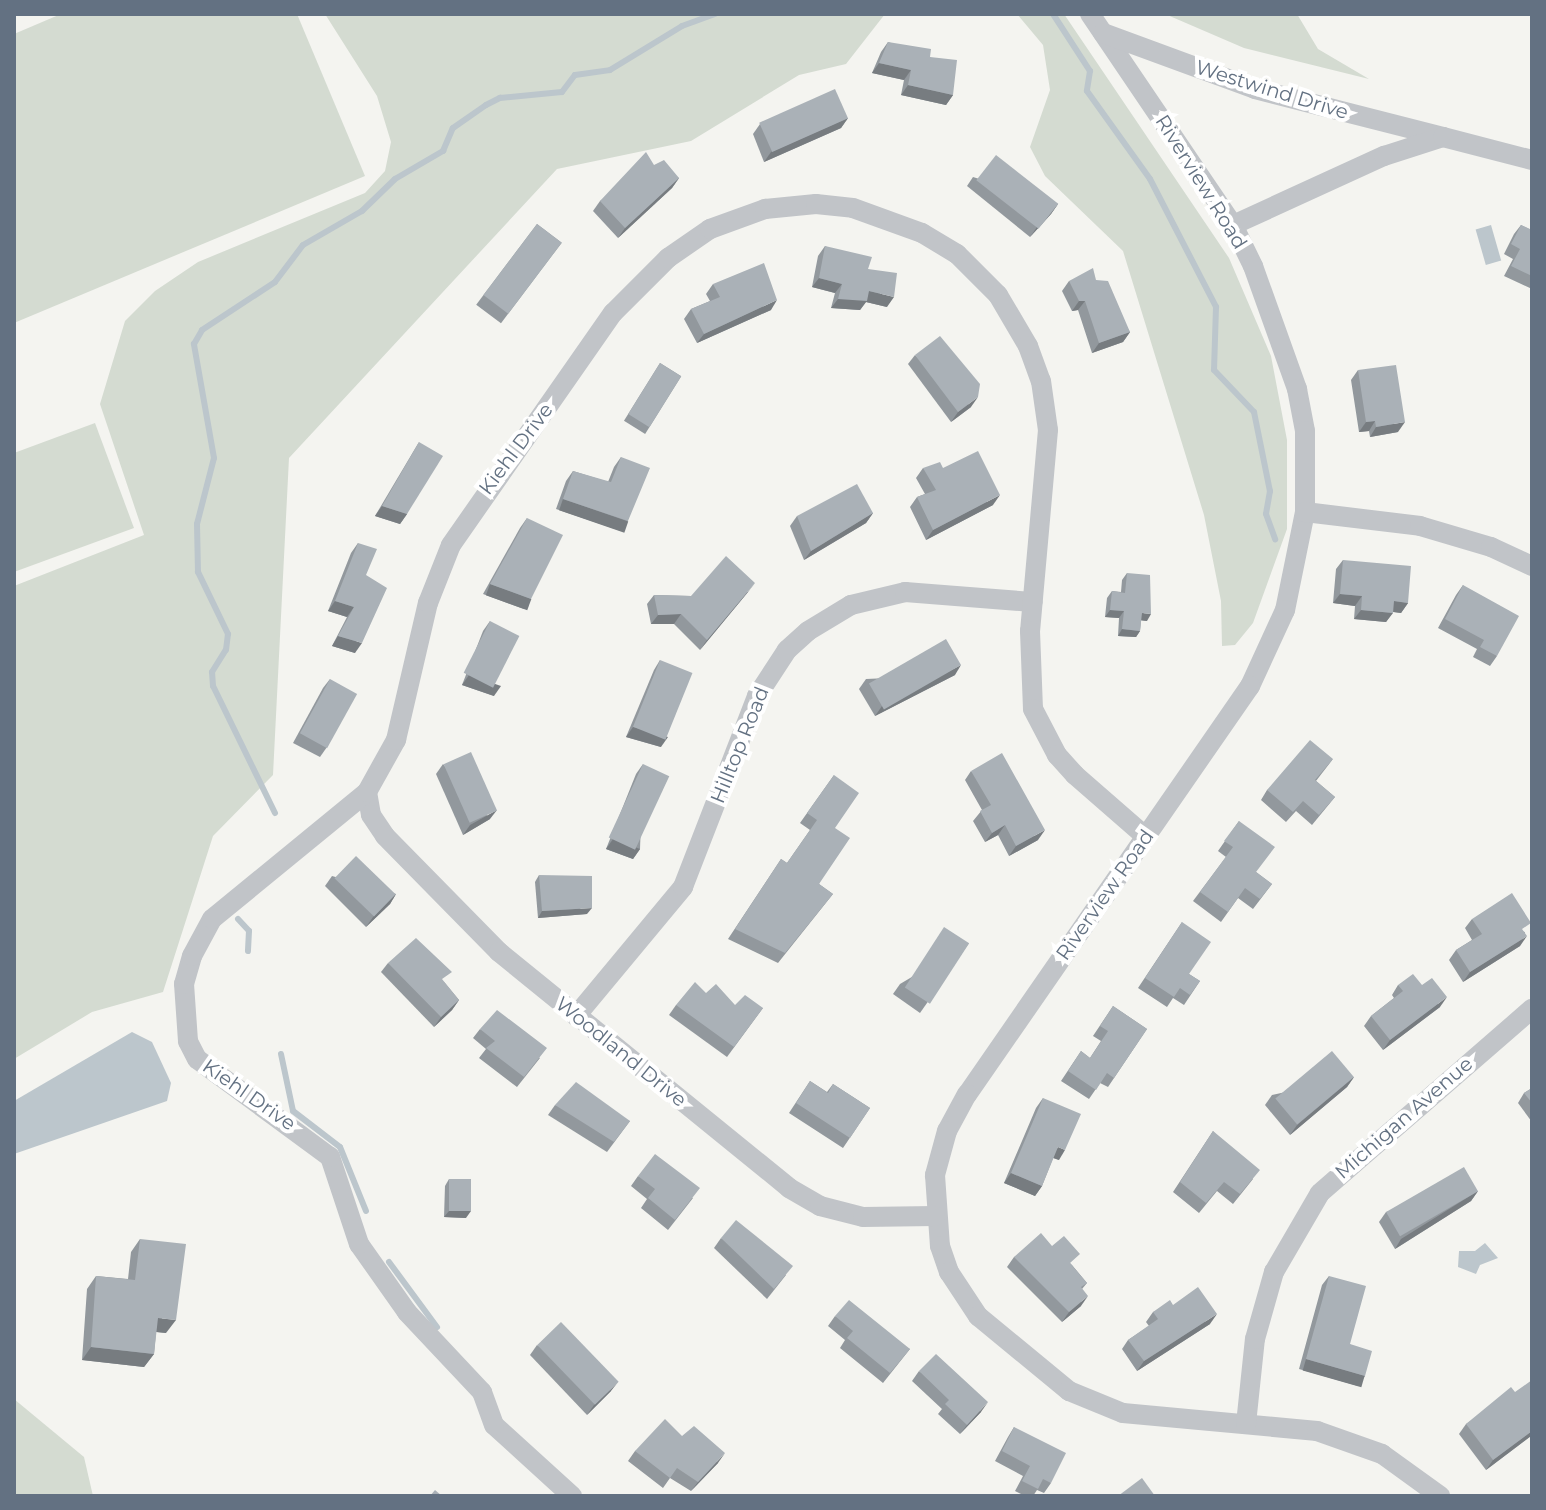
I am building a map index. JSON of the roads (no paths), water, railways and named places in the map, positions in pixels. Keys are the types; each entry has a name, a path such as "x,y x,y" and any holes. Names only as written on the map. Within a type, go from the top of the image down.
{"street":[{"name":"Riverview Road","path":"1090,14 1233,225 1275,318 1297,389 1305,431 1305,512 1300,554 1274,640 1250,686 967,1094 939,1157 935,1216 940,1246 961,1294 978,1316 1045,1376 1123,1413 1317,1431 1351,1441 1410,1471 1440,1496"},
{"name":"Westwind Drive","path":"1103,33 1255,89 1532,160"},
{"path":"1233,225 1372,161 1443,137"},
{"name":"Kiehl Drive","path":"572,1496 494,1425 482,1392 407,1312 359,1244 330,1157 265,1105 210,1072 188,1041 184,984 207,926 367,792 396,740 428,603 468,515 623,302 668,258 710,229 765,209 816,204 892,219 957,254 998,295 1028,346 1048,430 1028,680 1040,728 1075,775 1146,837"},
{"path":"1305,512 1420,526 1491,547 1532,566"},
{"name":"Hilltop Road","path":"576,1016 683,887 757,696 787,650 808,631 851,605 905,592 1033,602"},
{"name":"Woodland Drive","path":"367,792 371,815 404,858 499,952 789,1188 820,1206 884,1220 935,1216"},
{"name":"Michigan Avenue","path":"1246,1424 1251,1362 1269,1287 1282,1254 1320,1193 1532,1009"}],"waterway":[{"path":"275,813 213,686 212,672 226,650 228,634 198,572 197,524 214,458 194,344 202,330 275,282 303,245 362,211 395,179 443,151 453,128 486,105 500,98 562,92 575,75 610,70 682,26 715,14"},
{"path":"1053,14 1090,71 1087,91 1150,179 1216,307 1214,370 1254,412 1270,491 1266,514 1275,539"},
{"path":"238,919 249,931 248,951"},
{"path":"281,1054 293,1111 340,1147 366,1211"},
{"path":"389,1262 437,1327"}]}
